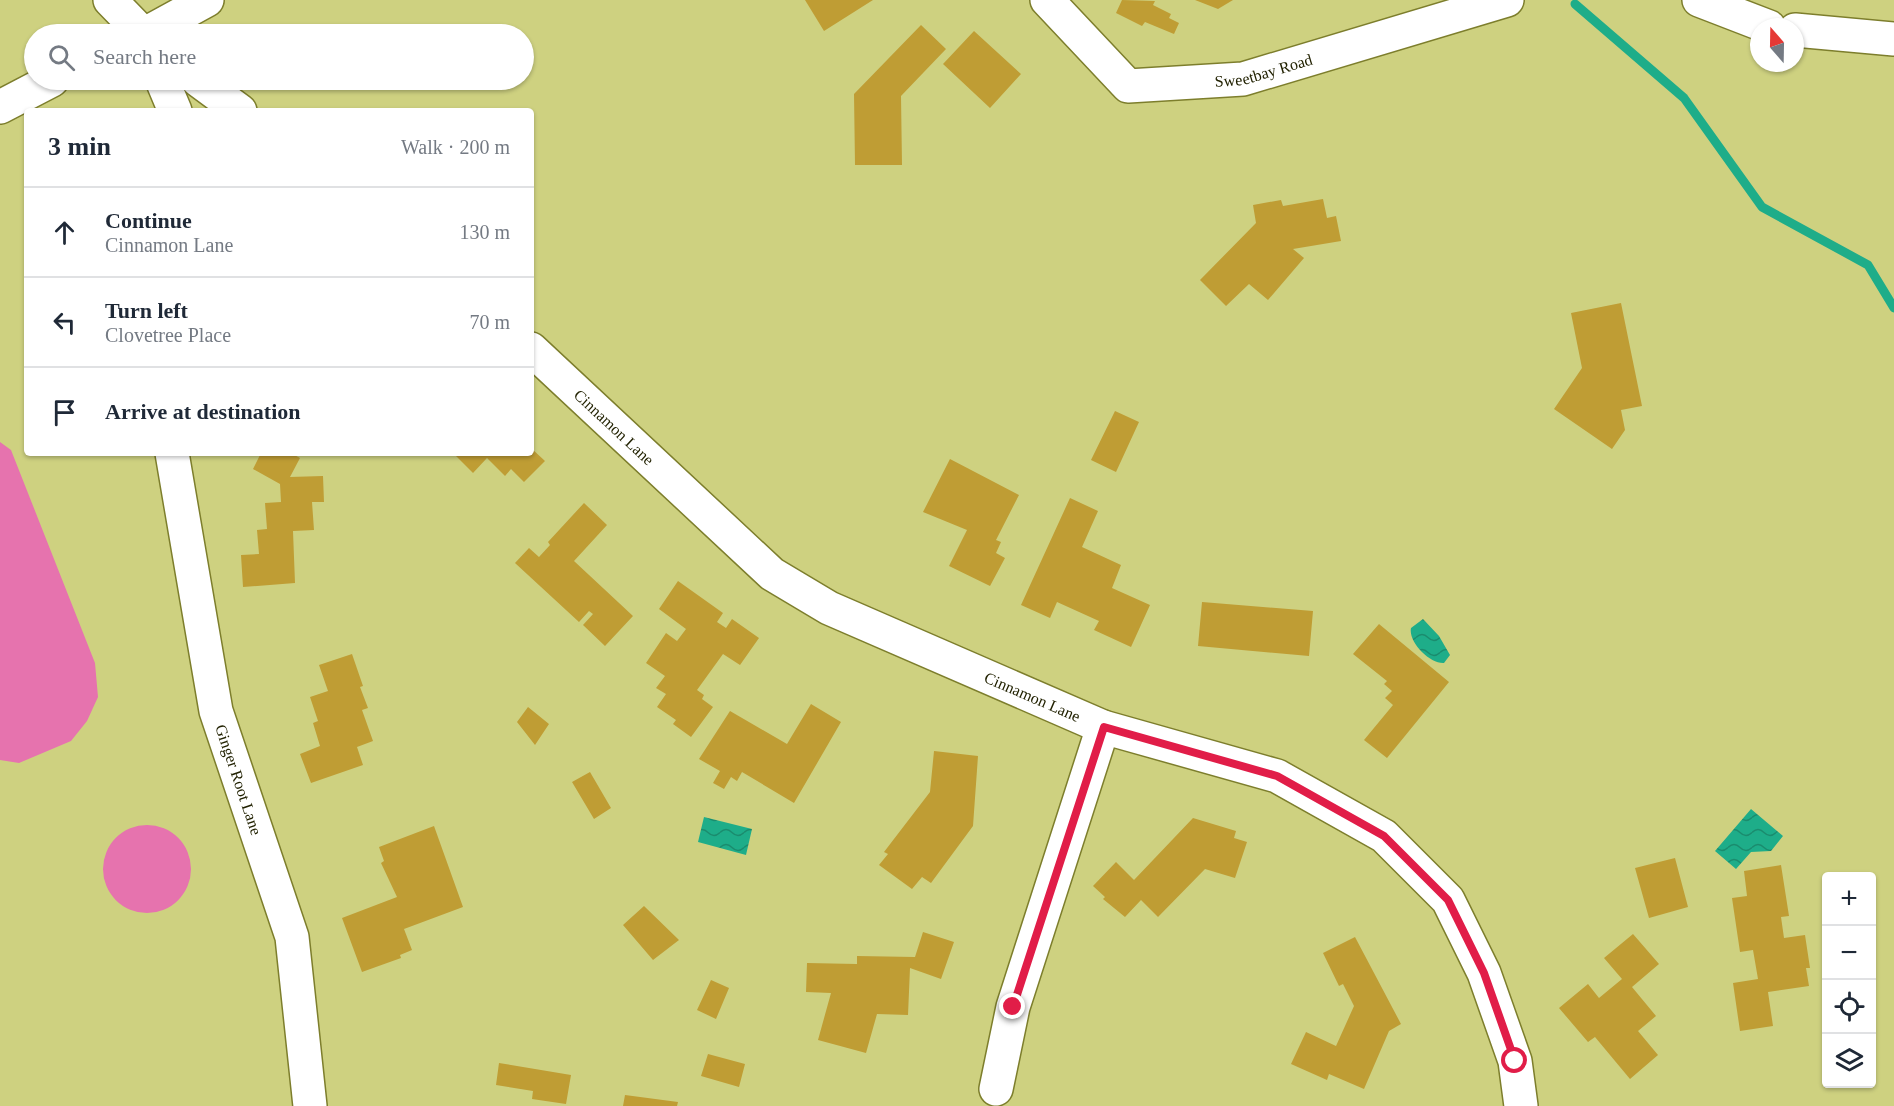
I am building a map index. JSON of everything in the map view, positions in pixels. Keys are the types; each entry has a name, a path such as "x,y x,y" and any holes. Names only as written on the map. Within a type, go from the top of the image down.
{"street":[{"path":"111,0 134,24"},
{"path":"163,24 207,0"},
{"name":"Sweetbay Road","path":"1047,0 1128,86 1243,79 1507,0"},
{"path":"1699,0 1750,20"},
{"path":"1804,31 1894,39"},
{"path":"0,107 33,90"},
{"path":"166,90 174,108"},
{"path":"212,90 236,108"},
{"name":"Cinnamon Lane","path":"534,352 772,574 829,608 1104,727 1277,776 1384,836 1448,900 1484,973 1515,1061 1521,1106"},
{"name":"Ginger Root Lane","path":"173,456 216,711 292,937 310,1106"},
{"path":"996,1089 1013,1007 1104,727"}],"shaded area":[{"path":"0,442 11,450 95,663 98,697 87,721 71,741 19,763 0,760"},
{"path":"147,825 164,828 178,838 188,852 191,869 188,886 178,900 164,910 147,913 130,910 116,900 106,886 103,869 106,852 116,838 130,828"}],"water":[{"path":"1423,619 1439,636 1450,655 1444,663 1427,656 1413,640 1411,628"},
{"path":"1751,809 1783,836 1771,851 1751,852 1736,869 1715,851"},
{"path":"704,817 752,829 746,855 698,842"}],"building":[{"path":"805,0 873,0 824,31"},
{"path":"1122,0 1155,1 1153,5 1171,14 1169,18 1179,23 1174,34 1145,22 1142,26 1116,13"},
{"path":"1195,0 1233,0 1218,9"},
{"path":"921,25 946,49 901,96 902,165 855,165 854,94"},
{"path":"974,31 1021,74 990,108 943,64"},
{"path":"1323,199 1327,218 1336,216 1341,241 1293,249 1304,258 1268,300 1249,284 1226,306 1200,280 1256,223 1253,205 1281,200 1283,206"},
{"path":"1621,303 1642,406 1621,410 1625,430 1612,449 1554,409 1582,368 1571,313"},
{"path":"1115,411 1139,422 1116,472 1091,460"},
{"path":"534,451 545,461 524,482 511,469 505,476 487,458 473,473 456,456 534,456"},
{"path":"260,456 296,456 300,458 290,477 323,476 324,502 312,502 314,530 293,531 295,583 243,587 241,555 259,554 257,530 267,529 265,503 281,502 280,484 253,469"},
{"path":"950,459 1019,495 996,540 1001,542 996,553 1005,558 990,586 949,566 967,530 923,512"},
{"path":"1070,498 1098,511 1082,547 1121,565 1112,588 1150,605 1131,647 1094,630 1099,621 1057,602 1050,618 1021,605"},
{"path":"584,503 607,525 574,561 633,616 605,646 583,625 593,614 589,611 579,622 515,563 529,548 539,557 550,545 548,542"},
{"path":"678,581 723,613 717,622 726,628 732,619 759,638 740,665 723,654 697,690 704,695 702,699 713,707 691,737 673,724 676,720 657,707 666,694 656,688 665,676 646,663 666,633 677,641 686,629 659,609"},
{"path":"1202,602 1313,611 1309,656 1198,646"},
{"path":"1379,624 1449,682 1387,758 1364,740 1393,705 1385,698 1392,691 1384,684 1387,681 1353,654"},
{"path":"352,654 368,708 362,710 373,741 357,747 363,765 311,783 300,754 320,746 313,723 318,721 310,697 328,691 319,665"},
{"path":"811,704 841,722 794,803 742,772 737,781 731,777 724,789 713,783 720,771 699,759 730,711 787,744"},
{"path":"528,707 549,724 535,745 517,722"},
{"path":"934,751 978,756 973,826 931,883 922,877 912,889 879,865 888,854 884,852 930,792"},
{"path":"590,772 611,808 594,819 572,782"},
{"path":"1193,818 1236,831 1234,838 1247,842 1235,878 1205,869 1158,917 1141,900 1125,917 1103,899 1105,897 1093,886 1116,862 1134,880"},
{"path":"434,826 463,907 404,929 412,950 400,955 401,958 362,972 342,918 397,897 381,863 384,861 379,847"},
{"path":"1675,858 1688,907 1649,918 1635,868"},
{"path":"1781,865 1789,916 1781,917 1784,938 1805,935 1810,968 1806,968 1809,986 1768,992 1773,1026 1740,1031 1733,983 1758,979 1753,950 1740,952 1732,898 1747,896 1744,871"},
{"path":"644,906 679,940 653,960 623,925"},
{"path":"923,932 954,942 941,979 910,968 908,1015 877,1014 866,1053 818,1040 831,993 806,992 807,963 857,964 857,956 915,957"},
{"path":"1633,934 1659,964 1632,987 1656,1016 1638,1031 1658,1055 1630,1079 1595,1037 1588,1042 1559,1008 1588,984 1599,998 1622,979 1604,958"},
{"path":"1355,937 1401,1024 1389,1031 1364,1089 1329,1074 1327,1080 1291,1064 1306,1032 1336,1046 1354,1006 1343,984 1339,986 1323,953"},
{"path":"711,980 729,988 716,1019 697,1010"},
{"path":"708,1054 745,1064 739,1087 701,1076"},
{"path":"499,1063 571,1075 566,1104 532,1099 533,1091 496,1085"},
{"path":"625,1095 678,1102 677,1106 623,1106"}],"waterway":[{"path":"1575,4 1684,98 1762,207 1868,265 1894,308"}],"route":[{"path":"1013,1007 1104,727 1277,776 1384,836 1448,900 1484,973 1515,1061"}]}
